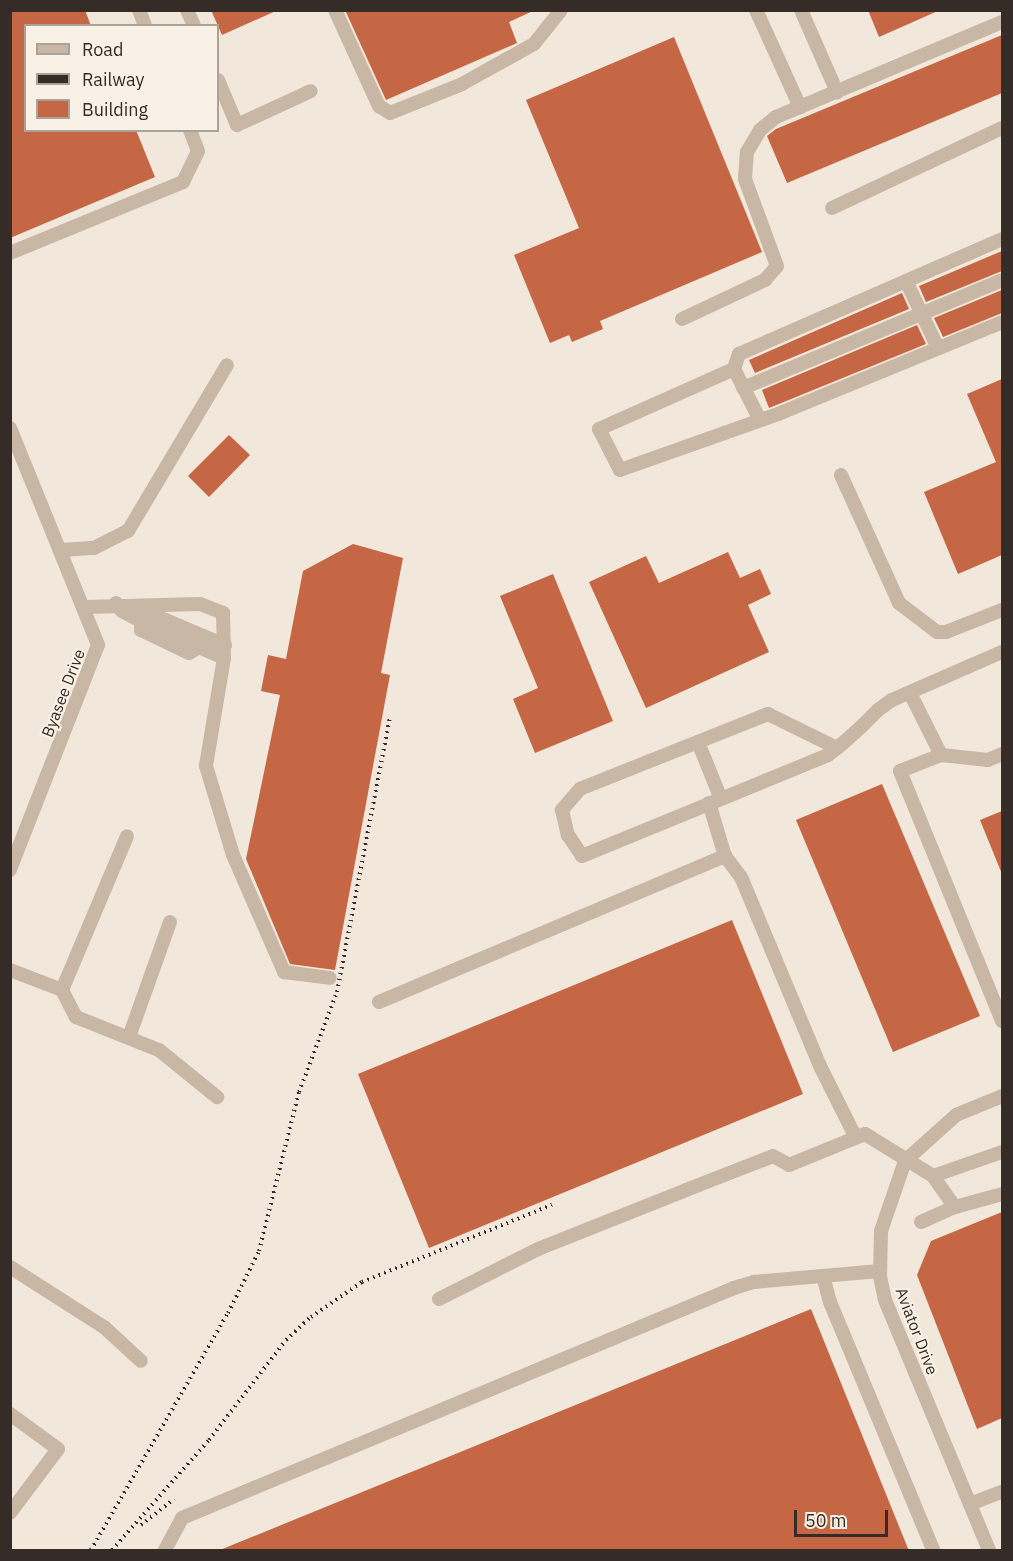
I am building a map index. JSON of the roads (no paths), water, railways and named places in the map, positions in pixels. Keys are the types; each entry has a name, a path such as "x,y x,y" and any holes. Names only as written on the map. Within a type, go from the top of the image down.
{"street":[{"path":"187,10 193,24"},
{"path":"335,10 379,106 390,113 462,84 534,44 561,10"},
{"path":"756,10 800,107"},
{"path":"801,10 837,92"},
{"path":"682,319 765,280 777,266 745,179 747,152 760,130 776,117 1002,22"},
{"path":"219,82 237,124 311,91"},
{"path":"832,208 1002,128"},
{"path":"10,253 183,182 198,151 191,132"},
{"path":"760,420 734,369 739,354 1002,239"},
{"path":"743,388 1002,280"},
{"path":"906,281 938,348"},
{"path":"734,369 599,429 620,470 760,420 1002,322"},
{"path":"62,550 94,548 128,531 227,365"},
{"name":"Byasee Drive","path":"10,428 86,607 99,645 96,659 16,842 10,870"},
{"path":"841,475 898,603 937,632 946,632 1002,610"},
{"path":"86,607 116,603 207,605 223,613 224,651 206,766 233,855 284,972 330,978"},
{"path":"116,603 122,611 141,621 201,646 224,651"},
{"path":"141,621 144,611 224,651"},
{"path":"837,748 768,714 580,789 562,810 568,835 582,856 715,801 837,748 878,710 909,693 1002,652"},
{"path":"909,693 942,755"},
{"path":"698,742 715,801 724,856 741,877 820,1066 856,1138"},
{"path":"1002,754 988,760 942,755 900,771 1002,1021"},
{"path":"62,990 127,836"},
{"path":"380,1002 724,856"},
{"path":"129,1037 171,922"},
{"path":"10,970 62,990 76,1017 159,1050 217,1097"},
{"name":"Aviator Drive","path":"989,1551 885,1300 880,1271 881,1231 905,1161 956,1115 1002,1096"},
{"path":"439,1299 538,1249 773,1156 789,1165 865,1134 905,1161 933,1176 955,1207"},
{"path":"933,1176 1002,1152"},
{"path":"921,1221 955,1207 1002,1194"},
{"path":"10,1267 104,1326 141,1361"},
{"path":"165,1551 182,1518 734,1288 754,1282 880,1271"},
{"path":"823,1276 830,1302 933,1551"},
{"path":"10,1414 58,1449 10,1513"},
{"path":"970,1504 1002,1492"}],"railway":[{"path":"91,1550 228,1313 259,1251 299,1092 337,992 390,716"},
{"path":"112,1550 209,1440 286,1340 311,1317 362,1282 552,1205"},
{"path":"141,1525 174,1499"}]}
